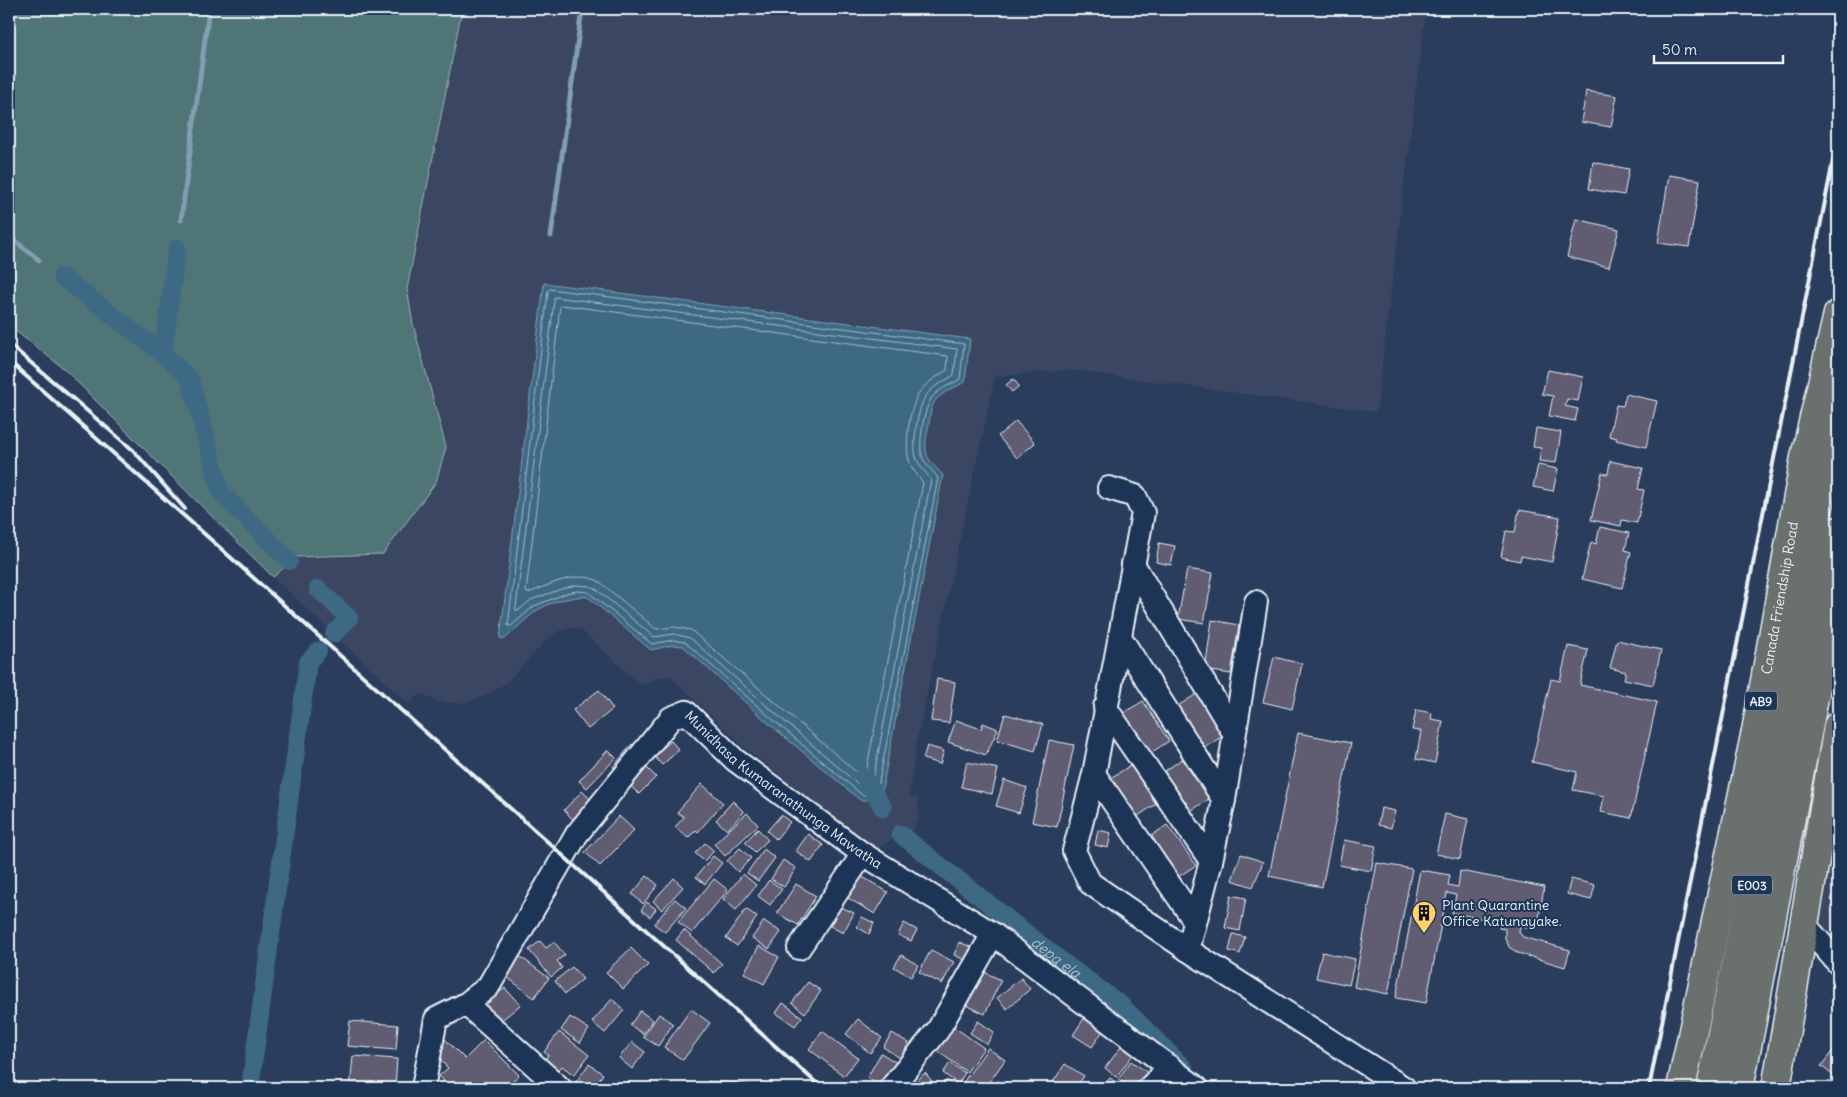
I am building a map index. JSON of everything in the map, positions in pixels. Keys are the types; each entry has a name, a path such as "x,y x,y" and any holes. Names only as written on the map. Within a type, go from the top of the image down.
{"main road":[{"name":"Canada Friendship Road","path":"1681,1088 1756,731 1805,458 1838,314"},
{"name":"E003","path":"1739,1088 1804,682 1824,473 1838,362"},
{"name":"E003","path":"1711,1088 1838,531"},
{"path":"1776,1088 1838,726"}],"street":[{"path":"1109,488 1134,496 1144,513 1105,707 1094,774 1074,851 1090,883 1188,950 1404,1088"},
{"path":"1133,564 1234,733"},
{"path":"1188,950 1194,920 1211,861 1224,800 1256,602"},
{"path":"1120,637 1224,800"},
{"path":"1105,707 1211,861"},
{"name":"Munidhasa Kumaranathunga Mawatha","path":"423,1088 436,1019 466,1004 488,987 576,834 671,718 686,712 735,760 863,854 993,934 1197,1088"},
{"path":"1094,774 1194,920"},
{"path":"799,948 863,854"},
{"path":"1805,925 1838,963"},
{"path":"891,1088 938,1030 993,934"},
{"path":"466,1004 560,1088"},
{"path":"1149,1088 1170,1067"}],"shaded area":[{"path":"9,9 1426,9 1376,412 1071,370 995,376 916,744 909,796 918,798 919,818 910,835 900,834 875,851 745,748 670,676 658,677 648,683 639,684 579,628 559,631 549,638 505,684 480,698 463,703 443,702 433,700 421,693 409,704 235,542 62,367 9,326"},
{"path":"1838,744 1838,962 1805,925"}],"green space":[{"path":"9,9 462,9 407,289 413,324 446,447 436,482 383,554 296,557 273,577 62,367 9,326"}],"water":[{"path":"544,283 970,339 965,382 945,392 938,398 931,412 926,452 931,462 943,475 882,790 875,797 860,800 767,722 683,646 673,645 651,650 588,597 568,598 546,606 531,615 505,639 500,638"}],"building":[{"path":"1586,91 1617,96 1611,127 1581,122"},
{"path":"1593,162 1629,169 1624,195 1589,189"},
{"path":"1669,175 1700,180 1689,247 1658,243"},
{"path":"1576,219 1619,229 1609,267 1567,257"},
{"path":"1548,370 1583,377 1578,401 1567,399 1565,406 1578,409 1575,421 1549,416 1553,396 1542,394"},
{"path":"1013,379 1019,386 1012,392 1006,385"},
{"path":"1626,394 1657,401 1646,447 1616,440 1617,438 1609,436 1616,405 1623,406"},
{"path":"1016,421 1035,443 1017,458 998,436"},
{"path":"1536,428 1561,432 1556,463 1539,461 1541,448 1533,447"},
{"path":"1610,461 1643,468 1638,489 1644,490 1637,523 1622,520 1621,526 1591,520 1602,473 1608,474"},
{"path":"1538,465 1558,469 1553,491 1533,487"},
{"path":"1519,510 1560,517 1552,562 1521,556 1520,561 1501,557 1506,531 1515,532"},
{"path":"1600,527 1629,533 1625,550 1631,552 1622,588 1582,579 1591,542 1596,544"},
{"path":"1159,543 1175,546 1171,565 1156,562"},
{"path":"1187,569 1213,573 1204,623 1178,619"},
{"path":"1212,620 1239,625 1231,674 1205,670"},
{"path":"1617,640 1661,650 1653,685 1624,679 1626,672 1610,668"},
{"path":"1568,646 1588,650 1580,685 1657,702 1631,818 1601,812 1604,796 1573,790 1577,772 1532,762 1551,679 1560,681"},
{"path":"1274,657 1302,664 1292,709 1263,702"},
{"path":"937,679 955,682 949,723 931,721"},
{"path":"599,690 613,709 588,729 573,710"},
{"path":"1200,692 1226,734 1202,749 1176,707"},
{"path":"1143,701 1169,741 1149,754 1122,714"},
{"path":"1416,710 1432,713 1431,719 1443,721 1435,763 1416,759 1421,731 1412,730"},
{"path":"1005,714 1043,724 1035,751 997,740"},
{"path":"956,720 981,729 983,723 998,729 986,755 948,742"},
{"path":"1298,733 1351,743 1322,887 1269,876"},
{"path":"1049,740 1074,745 1057,827 1032,822"},
{"path":"671,741 679,750 662,765 654,756"},
{"path":"632,744 640,751 620,774 613,767"},
{"path":"927,746 944,751 940,764 923,759"},
{"path":"608,750 616,758 587,788 579,781"},
{"path":"1182,759 1209,799 1189,812 1162,773"},
{"path":"967,762 998,769 992,794 961,787"},
{"path":"643,764 656,777 639,794 626,782"},
{"path":"1131,765 1156,804 1135,818 1109,779"},
{"path":"1004,780 1027,788 1019,813 996,806"},
{"path":"702,784 723,803 698,832 696,830 688,838 675,827 684,817 677,812"},
{"path":"582,791 594,803 575,822 564,810"},
{"path":"733,801 744,812 727,830 716,820"},
{"path":"1381,808 1395,811 1391,828 1378,825"},
{"path":"747,813 758,825 725,856 714,844"},
{"path":"1445,814 1468,819 1460,859 1436,854"},
{"path":"781,815 790,822 776,839 767,831"},
{"path":"619,816 634,830 600,866 585,852"},
{"path":"1167,825 1196,865 1175,879 1147,839"},
{"path":"758,829 768,840 755,852 745,842"},
{"path":"1098,830 1111,833 1108,848 1095,845"},
{"path":"808,834 823,845 811,862 796,851"},
{"path":"1344,840 1376,846 1371,871 1339,865"},
{"path":"705,843 714,851 704,861 695,853"},
{"path":"740,848 751,858 738,872 727,861"},
{"path":"764,849 775,858 758,881 747,873"},
{"path":"1241,854 1263,862 1253,887 1232,880"},
{"path":"713,856 722,863 705,884 696,877"},
{"path":"783,860 796,868 784,887 771,879"},
{"path":"1377,863 1412,869 1388,994 1354,987"},
{"name":"Plant Quarantine Office Katunayake.","path":"1420,870 1450,875 1448,885 1458,887 1460,871 1544,887 1537,929 1520,926 1519,932 1523,937 1570,950 1565,967 1518,953 1509,947 1505,938 1505,929 1499,928 1500,922 1452,913 1456,895 1447,893 1426,1003 1396,998"},
{"path":"743,874 756,885 736,910 723,899"},
{"path":"859,875 888,892 875,914 846,897"},
{"path":"647,876 658,885 643,904 632,894"},
{"path":"674,878 683,887 662,910 653,901"},
{"path":"714,879 728,890 692,933 678,922"},
{"path":"1571,879 1595,885 1591,900 1567,894"},
{"path":"769,880 782,889 770,905 758,896"},
{"path":"796,884 816,896 798,925 777,913"},
{"path":"1231,895 1246,898 1240,931 1225,928"},
{"path":"675,899 686,908 665,932 654,924"},
{"path":"647,902 656,909 650,917 641,910"},
{"path":"841,907 854,913 843,933 830,926"},
{"path":"746,909 757,917 737,946 726,938"},
{"path":"862,917 874,923 869,934 857,927"},
{"path":"764,921 781,932 769,949 752,938"},
{"path":"904,923 917,930 911,941 898,935"},
{"path":"684,930 722,964 714,973 676,940"},
{"path":"1233,934 1245,937 1240,954 1229,951"},
{"path":"540,941 546,948 554,942 565,955 557,961 562,968 551,977 529,950"},
{"path":"959,942 971,947 965,960 954,955"},
{"path":"759,946 779,957 764,984 744,973"},
{"path":"631,948 648,965 623,989 606,972"},
{"path":"931,950 954,962 942,984 919,972"},
{"path":"1322,952 1355,959 1349,985 1316,978"},
{"path":"518,955 549,978 534,998 503,974"},
{"path":"901,955 918,965 911,977 894,967"},
{"path":"572,967 583,979 565,994 555,981"},
{"path":"982,971 1001,980 985,1014 966,1005"},
{"path":"1021,978 1030,989 1007,1009 997,998"},
{"path":"808,982 821,991 805,1013 792,1003"},
{"path":"505,988 520,1005 497,1024 482,1006"},
{"path":"612,999 624,1010 605,1033 592,1022"},
{"path":"783,1003 802,1017 795,1026 776,1013"},
{"path":"691,1009 710,1023 683,1060 664,1047"},
{"path":"640,1011 653,1020 643,1034 630,1025"},
{"path":"659,1014 673,1024 658,1046 643,1037"},
{"path":"1087,1014 1106,1026 1092,1047 1073,1035"},
{"path":"570,1017 589,1029 580,1043 561,1030"},
{"path":"858,1019 882,1038 870,1053 846,1034"},
{"path":"350,1021 398,1025 396,1050 347,1046"},
{"path":"978,1021 994,1032 987,1044 970,1033"},
{"path":"954,1027 984,1048 967,1072 937,1051"},
{"path":"822,1031 858,1058 844,1076 809,1049"},
{"path":"559,1032 589,1055 574,1075 562,1066 556,1073 542,1063 548,1055 544,1052"},
{"path":"892,1033 909,1043 900,1058 883,1047"},
{"path":"445,1039 465,1059 484,1040 519,1075 505,1088 451,1088 439,1076 448,1068 432,1051"},
{"path":"632,1042 645,1052 632,1069 619,1058"},
{"path":"1124,1043 1135,1052 1116,1077 1105,1068"},
{"path":"1838,1044 1838,1079 1821,1066"},
{"path":"988,1048 1005,1060 985,1088 959,1088"},
{"path":"881,1053 900,1065 884,1088 867,1078"},
{"path":"353,1056 397,1059 395,1088 350,1088"},
{"path":"1131,1061 1148,1073 1137,1088 1132,1088 1118,1079"},
{"path":"950,1063 965,1073 958,1084 943,1073"},
{"path":"589,1064 603,1074 593,1088 577,1088 573,1086"},
{"path":"1065,1064 1084,1076 1076,1088 1049,1088"},
{"path":"925,1073 938,1088 909,1088"},
{"path":"1110,1078 1124,1088 1102,1088"},
{"path":"947,1080 956,1088 940,1087"},
{"path":"708,1081 768,1086 768,1088 708,1088"},
{"path":"998,1081 1009,1088 993,1088"}],"waterway":[{"path":"181,220 209,9"},
{"path":"551,236 582,9"},
{"path":"9,236 39,260"},
{"path":"163,354 177,248"},
{"path":"62,277 163,354 190,379 221,493 289,561"},
{"path":"318,589 349,618 334,634"},
{"path":"250,1088 308,662 318,651"},
{"name":"depa ela","path":"864,777 883,808"},
{"name":"depa ela","path":"900,834 1064,963 1121,1005 1184,1068"}],"railway":[{"path":"1649,1088 1838,136"},
{"path":"9,344 133,450 185,509"},
{"path":"9,361 822,1088"}],"place":[{"name":"Plant Quarantine Office Katunayake.","path":"1424,934"}]}
